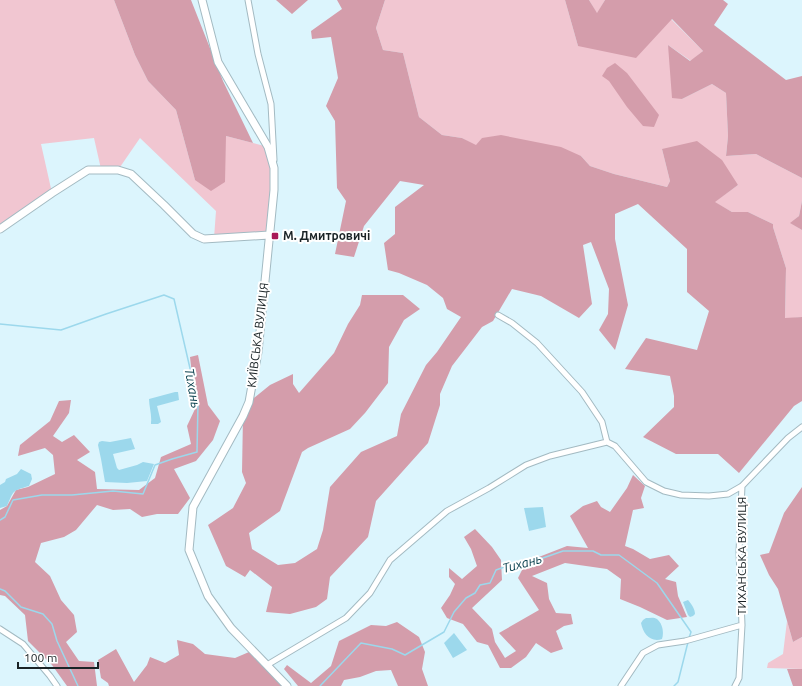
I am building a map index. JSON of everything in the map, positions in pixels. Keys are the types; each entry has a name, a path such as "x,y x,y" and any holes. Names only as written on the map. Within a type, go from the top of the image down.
{"main road":[{"name":"КИЇВСЬКА ВУЛИЦЯ","path":"202,0 218,62 268,147 274,168 274,190 258,352 249,402 193,507 189,550 208,596 232,628 287,686"},
{"path":"0,229 88,170 118,170 130,174 193,234 204,239 269,235"}],"street":[{"path":"248,0 258,54 271,104 274,168"},
{"path":"498,315 512,323 537,343 582,392 602,422 607,442"},
{"name":"ТИХАНСЬКА ВУЛИЦЯ","path":"734,686 739,678 742,626 739,552 742,486 788,438 802,427"},
{"path":"267,664 346,618 370,593 390,560 447,511 489,488 526,465 550,456 607,442 614,446 646,482 664,491 681,495 708,496 728,494 742,486"},
{"path":"621,686 643,653 658,645 685,641 742,626"},
{"path":"0,629 23,644 57,686"}],"shaded area":[{"path":"0,0 114,0 135,55 148,81 176,110 195,180 226,136 268,147 274,168 269,235 214,238 216,211 140,138 118,170 101,169 94,138 41,144 52,193 0,229"},
{"path":"114,0 191,0 223,81 253,143 226,136 225,182 211,191 195,180 176,110 148,81 135,55"},
{"path":"276,0 308,0 292,14"},
{"path":"337,0 385,0 376,28 383,50 403,53 419,117 442,135 462,138 476,145 482,138 501,135 561,147 581,156 590,166 614,174 667,187 670,181 662,149 697,141 722,160 738,185 715,202 732,212 748,212 773,224 786,268 785,318 802,317 802,401 794,406 739,473 718,454 676,454 643,437 674,407 674,396 670,376 625,369 646,338 697,350 709,311 687,292 687,249 638,204 615,214 615,239 628,305 615,350 599,330 608,314 609,289 591,242 583,245 592,304 579,318 541,296 512,289 493,321 482,327 452,366 440,394 440,405 428,443 376,501 368,537 330,577 327,599 316,607 290,614 266,612 272,587 250,570 245,577 226,566 208,525 233,508 246,483 242,472 243,416 249,402 270,385 293,374 293,384 299,393 334,353 348,324 360,305 362,295 403,295 420,309 404,320 389,347 388,383 365,413 350,429 302,452 280,511 249,533 252,549 278,565 295,563 317,549 323,530 330,487 361,452 397,436 401,414 426,365 437,352 461,317 447,309 443,298 427,285 388,270 384,243 395,234 395,207 424,185 400,181 364,226 354,257 335,254 346,201 337,188 335,121 326,106 338,78 331,37 312,39 311,31 342,9"},
{"path":"385,0 565,0 578,46 671,19 703,51 691,61 668,45 682,99 712,84 726,93 728,136 726,156 756,154 802,178 802,201 799,216 791,223 802,230 802,317 785,319 786,268 773,224 748,212 732,212 714,202 738,185 662,149 670,181 667,187 614,174 590,166 581,156 476,146 462,138 442,135 419,117 403,53 383,50 376,28"},
{"path":"565,0 589,0 597,13 605,0 723,0 728,4 714,25 786,80 802,76 802,178 756,154 726,156 728,136 726,93 712,84 682,99 672,98 668,45 690,61 703,51 672,19 636,58 578,46"},
{"path":"589,0 605,0 597,14"},
{"path":"615,63 627,73 659,115 654,127 643,126 627,107 609,81 602,76 607,68"},
{"path":"802,201 802,230 790,223 799,216"},
{"path":"198,355 208,405 220,421 213,440 196,461 174,469 190,498 178,514 157,514 142,517 130,509 113,510 97,505 76,530 64,537 41,543 35,562 50,576 61,600 74,615 77,632 66,642 79,661 94,662 97,686 67,686 52,665 28,641 25,615 5,596 0,595 0,510 7,506 16,490 28,487 55,474 53,455 45,448 18,456 20,445 50,421 59,401 71,400 69,413 53,436 62,442 74,435 90,452 77,460 95,472 97,489 139,490 155,478 161,457 191,444 187,426 195,409 195,402 190,357"},
{"path":"633,475 645,486 641,498 644,508 633,510 625,546 650,559 669,555 679,566 665,579 676,582 678,596 687,617 667,620 620,599 621,579 607,569 565,563 532,576 547,583 549,599 556,613 571,614 573,624 564,626 556,631 563,649 551,653 536,643 526,657 511,668 500,668 488,645 477,642 463,624 447,618 441,608 450,595 455,584 449,577 449,568 462,579 477,566 471,549 464,537 475,529 492,547 501,560 502,580 472,608 492,629 495,642 505,658 516,651 499,633 539,610 518,578 526,562 567,546 588,548 570,516 583,506 597,501 601,507 610,512 627,488"},
{"path":"802,487 802,637 793,642 778,589 769,575 760,555 769,553 784,513"},
{"path":"787,621 793,642 802,637 802,669 767,668 768,663 783,654"},
{"path":"397,622 419,637 425,652 422,669 428,686 398,686 391,670 376,671 360,677 344,680 341,686 298,686 284,669 287,665 311,683 331,666 339,641 371,625 386,626"},
{"path":"177,640 193,644 205,654 235,658 249,652 282,686 109,686 108,683 101,678 98,660 116,649 134,682 147,665 150,657 165,663 179,655"},
{"path":"787,669 802,669 802,686 793,686"}],"water":[{"path":"178,392 179,400 157,406 161,422 158,424 151,424 149,399"},
{"path":"131,438 135,449 113,454 117,468 119,470 143,462 154,464 147,481 127,483 105,482 98,445 99,442 110,442"},
{"path":"21,469 31,474 32,479 29,486 16,490 7,506 0,508 0,485 5,482 6,479 17,474"},
{"path":"543,507 546,527 529,531 524,508"},
{"path":"688,600 695,612 693,616 690,617 683,602"},
{"path":"646,618 655,618 661,623 663,634 662,639 654,640 648,637 641,623"},
{"path":"454,633 467,650 453,658 444,643"}],"waterway":[{"name":"Тихань","path":"0,324 61,330 164,295 174,299 198,403 197,452 155,465 143,494 113,491 72,495 42,495 13,500 5,517 0,520"},
{"name":"Тихань","path":"320,686 361,643 392,649 405,655 444,632 454,612 466,598 475,593 480,585 490,583 496,570 510,565 520,566 563,551 593,551 601,555 619,555 657,583 691,632 689,638"},
{"name":"Тихань","path":"0,589 5,591 21,607 43,614 52,624 57,641 78,686"},
{"name":"Тихань","path":"674,686 678,682 688,642"}],"place":[{"name":"М. Дмитровичі","path":"275,236"}]}
